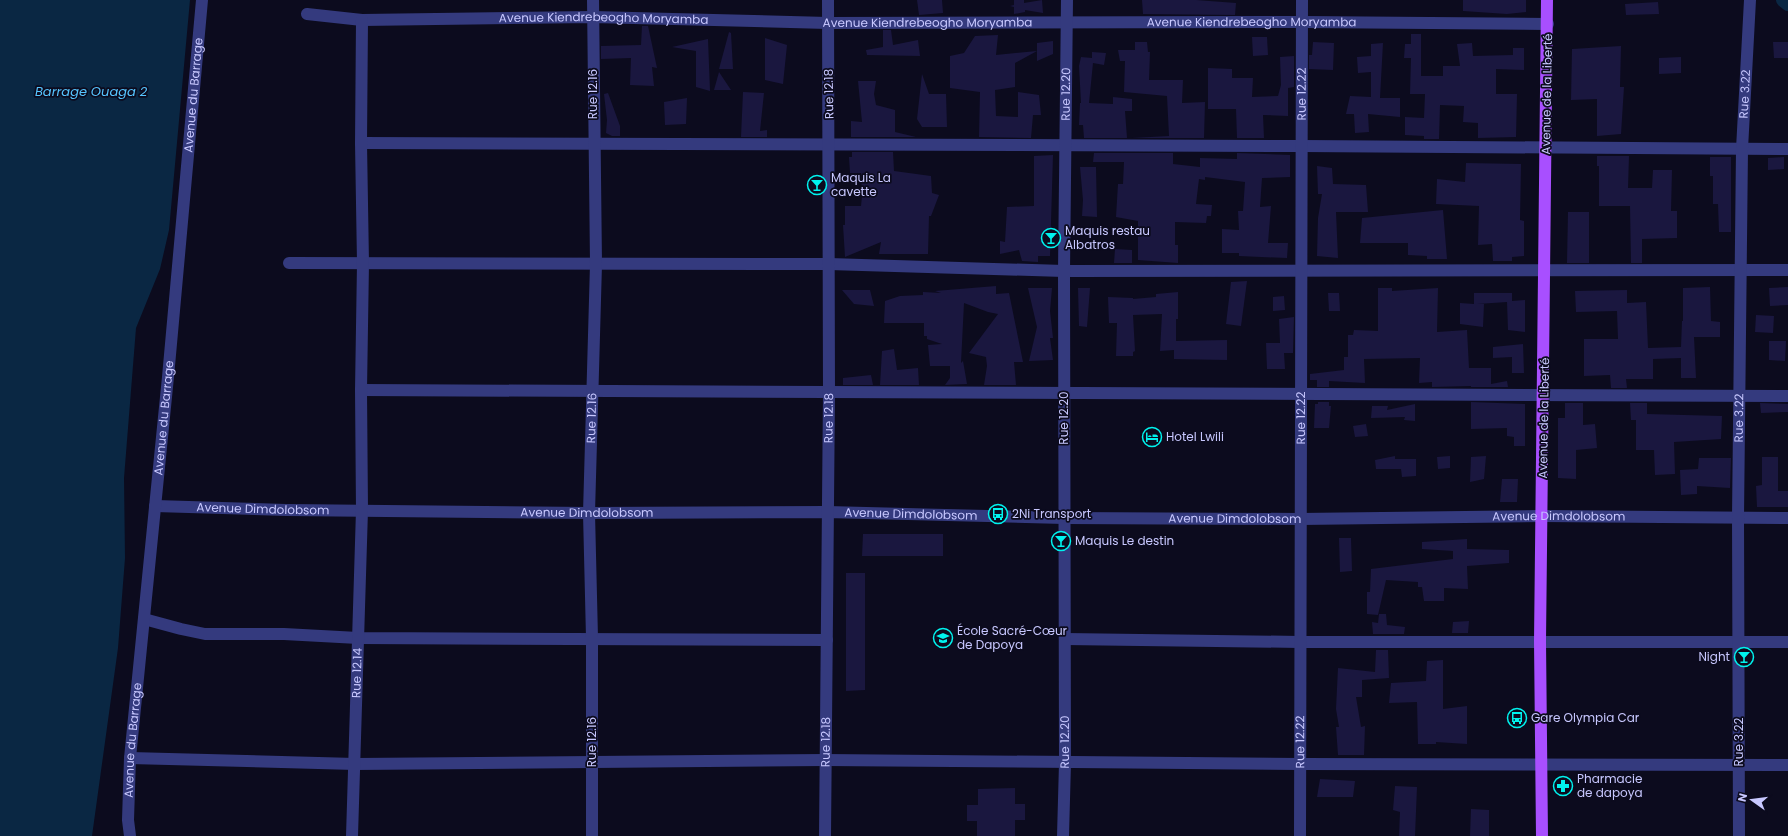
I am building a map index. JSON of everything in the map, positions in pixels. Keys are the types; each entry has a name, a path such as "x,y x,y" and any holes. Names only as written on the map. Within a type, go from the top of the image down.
{"main road":[{"name":"Avenue de la Liberté","path":"1542,836 1540,642 1546,270 1547,0"}],"street":[{"name":"Avenue du Barrage","path":"130,836 128,820 130,758 202,0"},
{"name":"Rue 12.16","path":"592,836 592,638 589,513 594,391 596,264 593,144 593,0"},
{"name":"Rue 12.18","path":"825,836 830,146 828,0"},
{"name":"Rue 12.20","path":"1063,836 1065,763 1064,271 1068,22 1067,0"},
{"name":"Rue 12.22","path":"1300,836 1302,0"},
{"name":"Rue 3.22","path":"1739,836 1738,517 1742,269 1742,149 1750,0"},
{"name":"Avenue Kiendrebeogho Moryamba","path":"307,14 362,20 592,17 828,23 1302,22 1548,24"},
{"name":"Rue 12.14","path":"352,836 362,510 361,390 363,263 360,143 362,20"},
{"path":"360,143 1788,149"},
{"path":"289,262 829,264 1064,271 1788,270"},
{"path":"361,390 1301,395 1544,394 1740,397 1788,396"},
{"name":"Avenue Dimdolobsom","path":"155,506 286,510 589,513 827,512 1064,518 1300,519 1543,516 1788,518"},
{"path":"144,619 206,634 284,634 358,638 827,640"},
{"path":"1065,639 1300,642 1788,642"},
{"path":"130,758 355,764 825,760 1065,763 1788,765"}],"water":[{"name":"Barrage Ouaga 2","path":"0,0 190,0 169,230 160,269 136,328 124,478 125,558 118,648 92,836 0,836"}],"building":[{"path":"917,0 942,0 943,13 919,15"},
{"path":"1014,0 1024,0 1024,3 1042,0 1043,13 1025,10 1025,12 1014,14 1014,7 1010,6 1014,5"},
{"path":"1142,0 1196,0 1236,3 1235,15 1143,14"},
{"path":"1463,0 1526,0 1526,12 1507,14 1463,11"},
{"path":"1658,2 1659,14 1626,15 1625,4"},
{"path":"642,26 648,26 657,68 652,67 654,86 630,85 631,58 601,59 601,46 641,45"},
{"path":"883,30 891,30 893,45 918,40 920,56 867,55 866,50 883,47"},
{"path":"729,32 731,33 733,69 719,69"},
{"path":"1411,34 1421,34 1421,76 1443,76 1443,66 1460,66 1457,44 1472,43 1473,56 1513,55 1513,48 1524,48 1524,70 1496,69 1496,94 1517,94 1516,137 1478,138 1478,123 1463,122 1464,106 1440,105 1439,139 1424,139 1424,136 1405,135 1405,117 1424,118 1425,94 1410,94 1411,58 1404,58 1405,44 1411,44"},
{"path":"998,35 996,55 1037,51 1015,63 1015,87 995,90 996,116 1018,117 1018,92 1039,95 1041,115 1033,115 1031,138 979,137 980,92 950,88 950,56 964,53 975,36"},
{"path":"1252,37 1267,37 1268,55 1253,56"},
{"path":"765,38 787,45 783,84 765,80"},
{"path":"708,39 710,91 696,87 696,51 672,47"},
{"path":"1053,41 1053,54 1037,61 1037,43"},
{"path":"1135,42 1147,42 1148,52 1150,52 1149,80 1183,80 1182,103 1205,102 1204,138 1132,138 1169,136 1167,96 1124,92 1125,61 1120,61 1118,50 1135,50"},
{"path":"1313,42 1334,43 1333,70 1309,69 1309,55 1312,55"},
{"path":"1773,42 1788,42 1788,58 1774,58"},
{"path":"1383,43 1380,98 1400,98 1400,117 1368,114 1369,132 1355,133 1354,114 1346,114 1350,96 1371,97 1371,72 1358,73 1357,57 1371,56 1371,44"},
{"path":"1621,46 1620,87 1624,87 1621,134 1597,136 1597,99 1571,100 1572,49"},
{"path":"1092,52 1106,53 1104,65 1093,63 1089,103 1113,104 1113,97 1132,99 1132,111 1125,111 1127,138 1084,138 1083,125 1079,125 1081,103 1079,66 1081,57 1092,58"},
{"path":"1294,56 1294,87 1288,88 1288,116 1263,115 1264,138 1237,138 1236,109 1208,109 1208,68 1232,69 1232,78 1253,78 1252,97 1278,96 1281,85 1280,57"},
{"path":"1681,57 1681,73 1659,74 1659,58"},
{"path":"719,72 731,90 714,90"},
{"path":"922,74 929,94 946,94 947,127 922,127 917,119"},
{"path":"858,81 876,81 874,94 876,105 895,110 895,132 916,137 851,137 851,121 862,122"},
{"path":"743,92 764,93 760,131 767,130 767,137 741,137"},
{"path":"608,93 620,126 620,136 612,136 606,133 607,120 604,94"},
{"path":"687,98 686,124 665,125 664,102"},
{"path":"852,152 893,152 894,171 931,176 932,193 939,195 931,216 929,216 928,254 879,254 881,242 845,257 843,225 845,225 845,206 861,206 862,196 861,173 850,173 849,157 852,157"},
{"path":"1094,153 1173,153 1173,164 1200,167 1200,158 1237,159 1237,153 1290,155 1290,177 1262,178 1260,207 1271,206 1268,243 1288,243 1287,258 1239,256 1239,253 1222,253 1222,229 1239,230 1238,211 1243,211 1245,182 1205,177 1205,180 1199,179 1196,204 1212,205 1211,216 1207,216 1206,223 1175,222 1175,245 1178,245 1178,263 1138,260 1138,221 1116,217 1118,184 1123,184 1124,162 1093,162"},
{"path":"1053,155 1050,256 1038,256 1038,262 1022,261 1019,250 1000,254 1000,241 1005,242 1007,207 1034,206 1034,156"},
{"path":"1597,156 1629,156 1628,188 1652,188 1653,170 1672,170 1671,211 1677,211 1677,238 1642,239 1642,263 1631,263 1630,206 1599,206 1599,166 1597,166"},
{"path":"1710,157 1731,157 1731,232 1719,232 1718,204 1713,204 1713,176 1710,176"},
{"path":"1784,157 1784,169 1768,170 1768,158"},
{"path":"1466,163 1521,164 1520,220 1524,221 1524,256 1512,257 1512,261 1493,261 1492,244 1478,245 1479,206 1436,204 1437,179 1465,182"},
{"path":"1317,166 1332,168 1333,184 1366,185 1368,212 1336,212 1338,258 1317,256 1318,218 1322,194 1318,194"},
{"path":"1080,167 1096,167 1097,217 1082,216 1083,200"},
{"path":"1443,210 1447,259 1427,259 1427,256 1408,255 1408,243 1360,243 1362,218"},
{"path":"1568,212 1589,212 1589,263 1567,263"},
{"path":"1115,249 1132,250 1132,263 1114,263"},
{"path":"1247,281 1241,326 1226,324 1231,282"},
{"path":"996,286 996,294 1009,293 1023,362 1014,362 1016,385 984,385 987,366 986,357 969,353 998,314 964,303 961,363 963,361 967,384 945,385 950,378 950,366 930,366 928,345 942,344 927,339 927,336 924,336 924,323 884,323 885,301 900,296 923,295 923,292 941,293 935,291"},
{"path":"1710,287 1711,321 1720,322 1720,337 1694,337 1696,378 1681,378 1681,358 1653,359 1653,379 1626,379 1627,388 1611,388 1610,375 1584,376 1584,339 1618,339 1617,311 1576,312 1575,291 1627,290 1627,303 1646,302 1648,348 1681,347 1683,288"},
{"path":"1788,287 1788,305 1770,306 1769,288"},
{"path":"1028,288 1052,288 1050,311 1053,338 1050,338 1053,360 1029,361 1037,327"},
{"path":"1078,288 1090,288 1087,327 1079,326"},
{"path":"1378,288 1392,288 1392,291 1438,288 1437,332 1467,330 1469,368 1491,368 1491,384 1507,381 1508,387 1432,387 1432,382 1419,383 1420,358 1364,359 1365,383 1329,381 1329,387 1317,387 1317,380 1310,380 1310,374 1344,370 1344,357 1348,357 1348,335 1353,335 1354,330 1378,331"},
{"path":"842,290 870,290 874,306 854,304"},
{"path":"1178,292 1176,341 1227,340 1227,360 1174,359 1174,350 1160,351 1162,314 1133,315 1135,351 1133,352 1133,356 1116,356 1117,323 1109,323 1108,297 1133,299 1156,297 1156,294"},
{"path":"1328,293 1339,293 1340,311 1329,311"},
{"path":"1474,293 1512,293 1512,301 1525,300 1525,332 1508,330 1507,302 1477,304 1484,304 1483,327 1460,324 1460,303 1474,304"},
{"path":"1284,296 1285,310 1273,311 1273,297"},
{"path":"1756,315 1774,316 1773,333 1755,332"},
{"path":"1294,317 1293,353 1284,353 1285,369 1267,369 1266,343 1280,343 1279,319"},
{"path":"1769,341 1786,341 1785,361 1769,360"},
{"path":"1523,344 1524,373 1512,373 1512,357 1493,358 1493,347"},
{"path":"894,349 897,370 918,368 919,385 880,385 882,351"},
{"path":"871,375 873,385 843,385 843,378"},
{"path":"1318,402 1329,402 1329,406 1331,406 1329,428 1314,428 1315,404 1318,404"},
{"path":"1471,402 1525,404 1525,446 1514,446 1514,437 1507,436 1507,428 1471,429"},
{"path":"1565,403 1583,403 1583,425 1595,424 1597,448 1576,450 1576,479 1558,478 1558,418 1565,418"},
{"path":"1630,403 1647,403 1647,414 1722,416 1721,439 1674,442 1675,474 1655,475 1654,450 1636,450 1636,420 1631,420"},
{"path":"1760,403 1788,404 1788,412 1761,413"},
{"path":"1415,404 1415,421 1404,420 1405,417 1371,418 1372,406 1388,406 1387,410"},
{"path":"1366,424 1368,436 1355,437 1353,426"},
{"path":"1395,456 1395,459 1416,459 1416,476 1402,477 1401,469 1376,469 1375,460"},
{"path":"1450,456 1450,468 1438,469 1437,457"},
{"path":"1486,456 1484,479 1470,482 1471,457"},
{"path":"1762,457 1778,457 1778,491 1788,491 1788,507 1757,507 1756,486 1762,485"},
{"path":"1699,458 1731,458 1730,488 1697,486 1697,494 1681,495 1680,470 1698,469"},
{"path":"1502,479 1518,479 1517,502 1500,502"},
{"path":"863,534 943,534 943,556 862,556"},
{"path":"1339,538 1351,538 1352,571 1340,572"},
{"path":"1467,539 1467,549 1509,550 1509,563 1467,566 1468,589 1444,588 1444,601 1424,601 1422,587 1418,587 1418,582 1386,580 1378,615 1367,614 1367,592 1370,592 1371,569 1453,559 1453,551 1422,549 1422,542"},
{"path":"846,573 865,573 865,690 846,691"},
{"path":"1379,614 1386,614 1387,625 1405,627 1404,634 1373,634 1372,622 1378,623"},
{"path":"1469,621 1468,633 1452,633 1453,622"},
{"path":"1376,650 1388,650 1389,678 1362,680 1362,697 1356,697 1361,727 1365,726 1364,755 1338,755 1336,727 1339,727 1336,709 1338,668 1375,672"},
{"path":"1443,660 1443,709 1467,706 1467,744 1436,742 1436,744 1418,744 1417,702 1389,703 1391,683 1426,681 1427,661"},
{"path":"1320,779 1355,781 1353,797 1317,797"},
{"path":"1395,786 1417,787 1415,836 1399,836 1400,812 1393,810"},
{"path":"1015,788 1015,804 1025,804 1025,820 1015,820 1015,836 977,836 977,821 967,821 967,805 978,805 978,789"},
{"path":"1471,809 1489,810 1489,836 1470,836"}],"waterway":[{"path":"1783,0 1788,4"}],"place":[{"name":"Maquis La cavette","path":"817,185"},
{"name":"Maquis restau Albatros","path":"1051,238"},
{"name":"Hotel Lwili","path":"1152,437"},
{"name":"2Ni Transport","path":"998,514"},
{"name":"Maquis Le destin","path":"1061,541"},
{"name":"École Sacré-Cœur de Dapoya","path":"943,638"},
{"name":"Night","path":"1744,657"},
{"name":"Gare Olympia Car","path":"1517,718"},
{"name":"Pharmacie de dapoya","path":"1563,786"}]}
